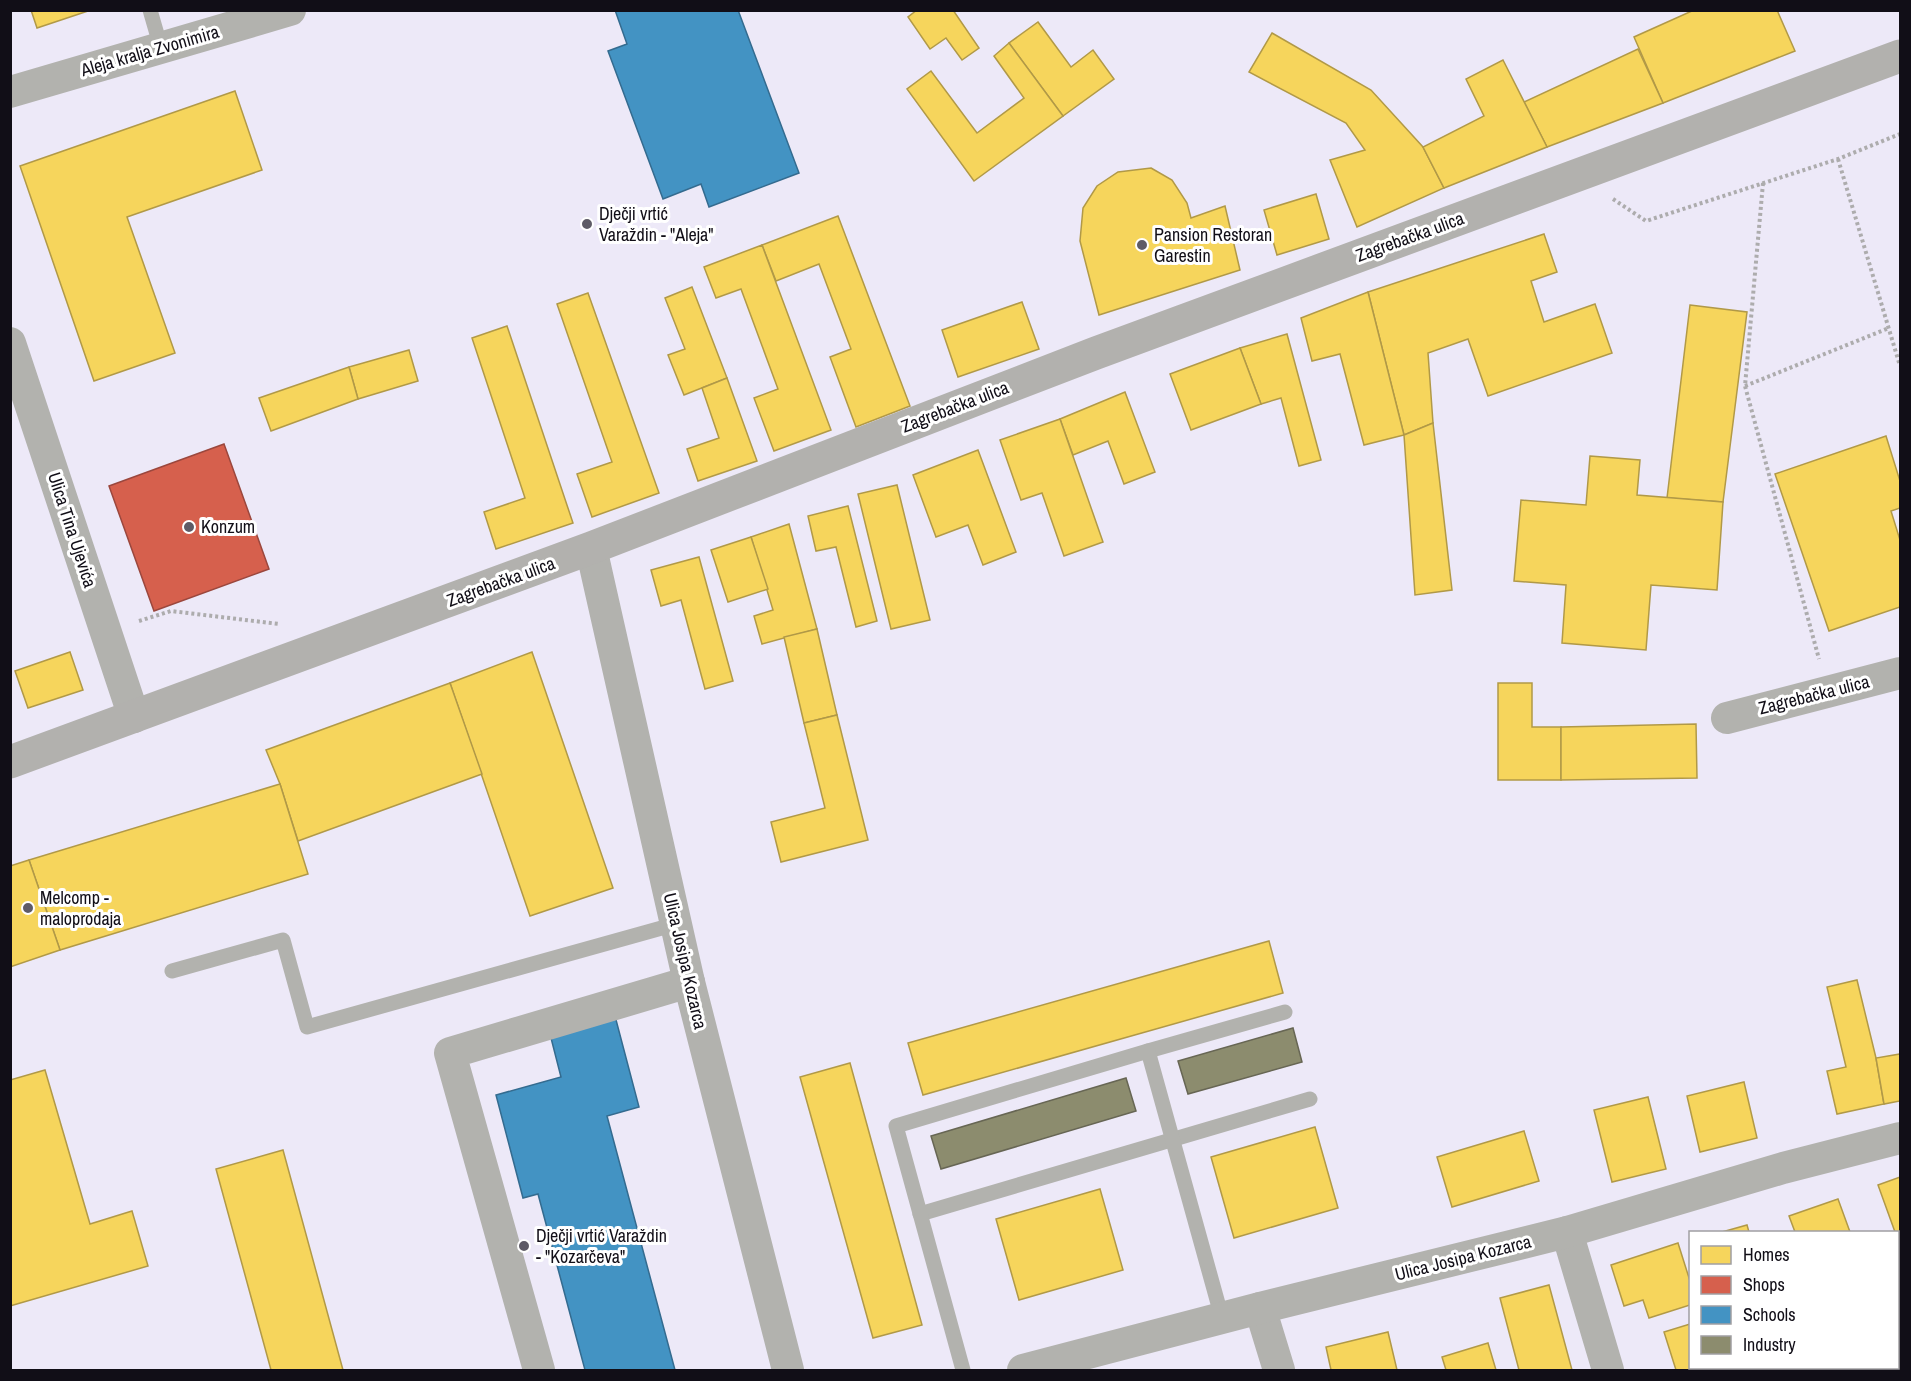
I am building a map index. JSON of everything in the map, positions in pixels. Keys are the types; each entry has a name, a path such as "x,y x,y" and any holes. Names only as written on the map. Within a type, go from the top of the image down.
{"street":[{"name":"Aleja kralja Zvonimira","path":"10,92 161,48 250,16 290,10"},
{"name":"Zagrebačka ulica","path":"10,762 591,548 1096,353 1900,56"},
{"name":"Ulica Tina Ujevića","path":"13,358 134,717"},
{"name":"Ulica Josipa Kozarca","path":"591,548 689,982 788,1371"},
{"name":"Zagrebačka ulica","path":"1727,718 1900,673"},
{"path":"539,1371 450,1053 689,982"},
{"name":"Ulica Josipa Kozarca","path":"1023,1371 1260,1308 1567,1232 1783,1168 1900,1138"},
{"path":"1567,1232 1608,1371"},
{"path":"1260,1308 1279,1371"}],"lane":[{"path":"150,10 161,48"},
{"path":"172,971 283,940 307,1027 676,924"},
{"path":"963,1371 896,1126 1285,1012"},
{"path":"1148,1051 1222,1318"},
{"path":"920,1214 1310,1099"}],"path":[{"path":"1577,175 1646,221 1838,159 1900,134"},
{"path":"1838,159 1900,366"},
{"path":"1763,183 1745,386 1829,692"},
{"path":"1745,386 1889,328"},
{"path":"106,631 171,611 290,625"}],"building: Homes":[{"path":"31,10 91,10 37,28"},
{"path":"917,10 953,10 979,48 962,60 946,38 930,49 908,17"},
{"path":"1694,10 1777,10 1795,51 1663,103 1634,37"},
{"path":"1038,22 1071,67 1093,50 1114,79 1063,116 1009,43"},
{"path":"1272,33 1371,90 1423,147 1444,188 1357,227 1330,160 1365,150 1346,123 1249,72"},
{"path":"1009,43 1063,116 974,181 907,89 931,71 977,133 1024,98 994,56"},
{"path":"1638,49 1663,103 1547,147 1524,102"},
{"path":"1503,60 1547,147 1444,188 1423,147 1484,116 1466,79"},
{"path":"235,91 262,170 127,217 175,353 94,381 20,166"},
{"path":"1151,168 1172,180 1187,203 1191,218 1225,206 1240,270 1099,315 1080,241 1083,208 1097,186 1118,172"},
{"path":"1316,194 1329,239 1277,255 1264,210"},
{"path":"838,216 910,406 856,427 830,357 851,349 819,264 776,281 762,245"},
{"path":"1544,234 1557,272 1531,281 1544,322 1595,304 1612,353 1488,396 1468,339 1428,353 1433,423 1404,435 1368,292"},
{"path":"762,245 831,430 774,451 754,398 778,389 741,289 716,298 704,267"},
{"path":"692,287 727,378 684,395 668,355 685,349 665,298"},
{"path":"1368,292 1404,435 1364,445 1340,354 1312,361 1301,318"},
{"path":"588,293 659,493 592,517 577,474 612,462 557,304"},
{"path":"1022,302 1039,349 958,377 942,330"},
{"path":"1690,305 1747,312 1723,502 1667,498"},
{"path":"507,326 573,523 496,549 484,512 525,498 472,338"},
{"path":"1287,334 1321,460 1299,466 1281,398 1261,404 1240,348"},
{"path":"1240,348 1261,404 1191,430 1170,374"},
{"path":"409,350 418,381 358,399 349,367"},
{"path":"349,367 358,399 271,431 259,398"},
{"path":"727,378 757,461 698,481 687,449 719,438 702,388"},
{"path":"1125,392 1155,472 1124,484 1108,441 1073,455 1060,419"},
{"path":"1060,419 1103,542 1064,556 1042,493 1021,500 1000,440"},
{"path":"1433,423 1452,590 1415,595 1404,435"},
{"path":"1886,436 1900,481 1900,508 1891,511 1900,540 1900,607 1829,631 1775,474"},
{"path":"978,450 1016,552 983,565 968,525 936,537 913,475"},
{"path":"1590,456 1640,460 1637,495 1723,502 1717,590 1651,585 1646,650 1562,643 1566,585 1514,581 1521,500 1586,505"},
{"path":"897,485 930,620 891,629 858,494"},
{"path":"848,506 877,621 856,627 836,547 816,551 808,516"},
{"path":"789,524 817,629 762,644 754,616 773,610 751,537"},
{"path":"751,537 768,589 728,602 711,550"},
{"path":"699,557 733,681 705,689 681,600 661,606 651,570"},
{"path":"817,629 837,715 804,723 784,637"},
{"path":"70,652 83,690 28,708 15,671"},
{"path":"532,652 613,888 530,916 450,683"},
{"path":"450,683 482,774 298,841 280,784 266,750"},
{"path":"1498,683 1532,683 1532,727 1561,727 1561,780 1498,780"},
{"path":"837,715 868,840 781,862 771,822 825,808 804,723"},
{"path":"1696,724 1697,778 1561,780 1561,727"},
{"path":"280,784 308,874 60,950 29,860"},
{"name":"Melcomp - maloprodaja","path":"29,860 60,950 10,967 10,866"},
{"path":"1269,941 1283,993 923,1095 908,1043"},
{"path":"1857,980 1876,1058 1884,1104 1837,1114 1827,1071 1846,1067 1827,987"},
{"path":"1900,1054 1900,1101 1884,1104 1876,1058"},
{"path":"850,1063 922,1325 873,1338 800,1077"},
{"path":"45,1070 90,1224 132,1211 148,1266 10,1306 10,1080"},
{"path":"1744,1082 1757,1138 1700,1152 1687,1096"},
{"path":"1648,1097 1666,1169 1612,1182 1594,1110"},
{"path":"1315,1127 1338,1208 1234,1238 1211,1157"},
{"path":"1524,1131 1539,1181 1452,1207 1437,1157"},
{"path":"283,1150 343,1370 271,1370 216,1169"},
{"path":"1900,1177 1900,1249 1899,1231 1895,1231 1878,1185"},
{"path":"1100,1189 1123,1270 1019,1300 996,1219"},
{"path":"1838,1199 1850,1231 1795,1231 1789,1216"},
{"path":"1747,1225 1749,1231 1726,1231"},
{"path":"1678,1243 1689,1278 1689,1305 1649,1318 1643,1300 1624,1306 1611,1265"},
{"path":"1549,1285 1572,1370 1519,1370 1500,1298"},
{"path":"1899,1298 1900,1298 1899,1346"},
{"path":"1689,1324 1689,1369 1711,1370 1676,1370 1664,1332"},
{"path":"1388,1332 1397,1370 1331,1370 1326,1347"},
{"path":"1488,1343 1496,1370 1446,1370 1442,1357"},
{"path":"1746,1369 1808,1370 1746,1370"}],"building: Shops":[{"name":"Konzum","path":"224,444 269,569 154,611 109,486"}],"building: Schools":[{"path":"615,10 738,10 799,173 709,207 701,184 663,199 608,51 627,44"},
{"path":"615,1016 639,1107 607,1116 675,1370 585,1370 538,1194 523,1198 496,1095 561,1077 550,1034"}],"building: Industry":[{"path":"1293,1028 1302,1062 1188,1094 1178,1061"},
{"path":"1126,1078 1136,1111 941,1169 931,1136"}],"place":[{"name":"Dječji vrtić Varaždin - \"Aleja\"","path":"587,224"},
{"name":"Pansion Restoran Garestin","path":"1142,245"},
{"name":"Konzum","path":"189,527"},
{"name":"Melcomp - maloprodaja","path":"28,908"},
{"name":"Dječji vrtić Varaždin - \"Kozarčeva\"","path":"524,1246"}]}
